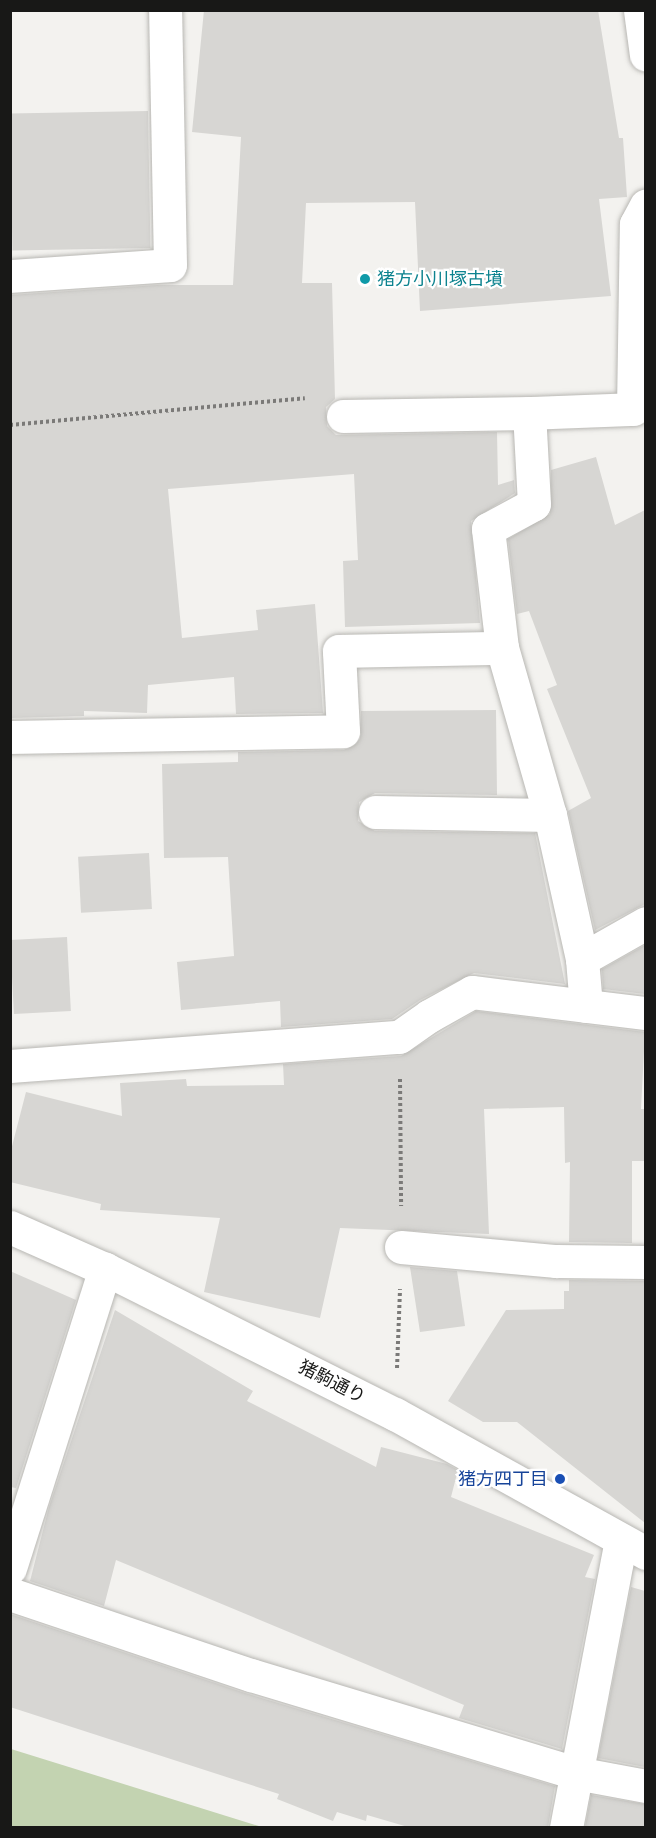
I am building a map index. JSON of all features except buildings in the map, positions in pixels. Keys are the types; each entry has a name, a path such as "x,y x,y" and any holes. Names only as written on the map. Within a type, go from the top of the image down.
{"street":[{"path":"10,276 170,265 165,10"},
{"path":"642,14 645,55"},
{"path":"343,416 633,409 636,224 645,205"},
{"path":"529,413 534,504 488,529 502,648 550,815 582,959 586,1006"},
{"path":"10,737 343,730 339,651 502,648"},
{"path":"375,812 550,815"},
{"path":"582,959 645,923"},
{"path":"10,1066 399,1037 472,992 645,1013"},
{"name":"猪駒通り","path":"10,1227 105,1269 395,1414 633,1547"},
{"path":"401,1247 556,1261 645,1262"},
{"path":"10,1568 105,1269"},
{"path":"566,1827 576,1773 633,1547"},
{"path":"10,1594 251,1675 576,1773 645,1785"}],"path":[{"path":"10,425 322,396 343,416"},
{"path":"395,1414 401,1247 399,1037"}],"green space":[{"path":"11,1749 262,1827 11,1827"}],"place":[{"name":"猪方小川塚古墳","path":"365,279"},
{"name":"猪方四丁目","path":"560,1479"}]}
